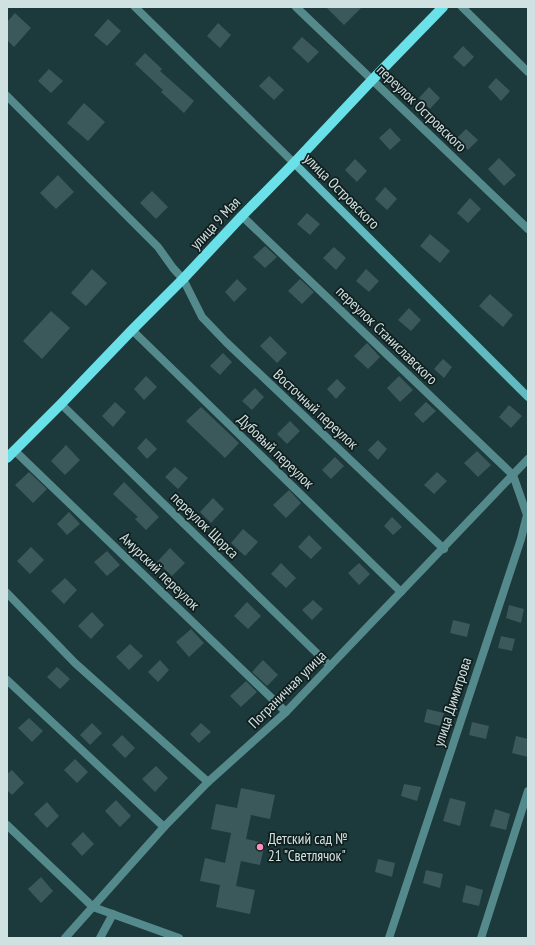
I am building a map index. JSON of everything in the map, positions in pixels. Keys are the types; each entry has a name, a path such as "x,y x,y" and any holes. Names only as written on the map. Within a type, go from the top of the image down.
{"main road":[{"name":"улица 9 Мая","path":"10,454 61,404 132,330 184,280 242,216 443,7"},
{"name":"улица Островского","path":"294,163 528,397"}],"street":[{"name":"улица Островского","path":"135,7 294,163"},
{"name":"переулок Островского","path":"296,7 528,229"},
{"path":"462,7 528,72"},
{"name":"Восточный переулок","path":"7,96 158,247 173,268 184,280 202,317 221,337 444,548"},
{"name":"переулок Станиславского","path":"242,216 513,475"},
{"name":"Дубовый переулок","path":"132,330 401,592"},
{"name":"переулок Щорса","path":"61,404 330,666"},
{"name":"Амурский переулок","path":"10,454 286,712"},
{"name":"Пограничная улица","path":"65,938 164,827 208,782 286,712 528,459"},
{"name":"улица Димитрова","path":"389,938 521,539 527,515 513,475"},
{"path":"7,593 75,663 208,782"},
{"path":"7,680 164,827"},
{"path":"481,938 528,791"},
{"path":"7,825 93,907 179,938"},
{"path":"100,938 113,914"}],"building":[{"path":"326,7 362,7 344,25"},
{"path":"15,13 31,28 14,47 7,40 7,22"},
{"path":"108,19 121,31 107,46 94,35"},
{"path":"218,23 231,35 220,48 207,36"},
{"path":"302,37 319,52 308,63 292,48"},
{"path":"463,46 474,57 464,67 453,57"},
{"path":"145,53 162,69 160,71 194,101 184,113 161,92 163,90 135,64"},
{"path":"49,69 63,81 51,93 38,81"},
{"path":"269,76 284,90 274,100 259,86"},
{"path":"496,78 510,91 501,101 488,87"},
{"path":"429,87 440,98 430,109 419,98"},
{"path":"84,103 105,122 88,141 67,123"},
{"path":"390,128 401,140 390,150 379,138"},
{"path":"466,129 478,140 468,150 456,139"},
{"path":"499,158 516,175 504,186 488,169"},
{"path":"355,159 367,171 357,182 345,170"},
{"path":"58,175 74,192 56,209 40,193"},
{"path":"385,187 397,199 387,210 375,199"},
{"path":"152,191 168,207 156,219 140,203"},
{"path":"470,198 481,209 468,223 457,213"},
{"path":"307,213 320,224 310,235 297,224"},
{"path":"430,234 450,251 440,263 420,246"},
{"path":"265,246 277,257 265,268 253,257"},
{"path":"334,247 346,258 336,270 323,258"},
{"path":"92,269 107,283 86,306 71,293"},
{"path":"366,269 379,281 369,292 356,281"},
{"path":"237,279 247,289 234,302 225,292"},
{"path":"300,279 314,292 302,304 288,291"},
{"path":"490,294 513,315 503,327 479,306"},
{"path":"409,308 421,320 411,331 398,320"},
{"path":"51,311 70,328 42,359 23,341"},
{"path":"270,336 287,353 277,363 260,346"},
{"path":"367,343 380,357 368,369 354,356"},
{"path":"223,353 232,362 220,375 210,366"},
{"path":"443,359 452,367 444,378 434,369"},
{"path":"146,376 157,387 144,400 134,389"},
{"path":"399,376 413,390 400,402 387,388"},
{"path":"337,379 346,388 336,399 327,389"},
{"path":"255,388 264,397 252,410 242,401"},
{"path":"115,402 126,412 113,427 102,416"},
{"path":"426,402 436,411 423,423 414,414"},
{"path":"509,405 522,416 511,428 499,417"},
{"path":"201,407 239,443 225,458 186,421"},
{"path":"290,421 300,431 287,444 277,434"},
{"path":"146,438 157,449 147,459 137,448"},
{"path":"378,440 387,449 378,460 368,450"},
{"path":"66,445 80,460 65,475 51,461"},
{"path":"477,451 491,465 478,477 464,463"},
{"path":"335,457 344,466 331,479 322,470"},
{"path":"175,467 188,478 178,489 165,477"},
{"path":"29,472 47,489 33,503 15,485"},
{"path":"437,472 447,481 434,494 424,485"},
{"path":"124,482 159,517 146,530 135,519 138,517 113,494"},
{"path":"289,490 301,503 286,518 273,505"},
{"path":"213,498 224,509 211,523 200,512"},
{"path":"69,512 80,524 67,535 57,524"},
{"path":"392,517 402,527 393,535 384,526"},
{"path":"243,529 258,542 245,556 231,543"},
{"path":"309,535 322,548 311,559 298,547"},
{"path":"31,547 44,560 30,574 17,561"},
{"path":"170,548 185,563 172,576 157,562"},
{"path":"107,551 120,565 107,576 94,562"},
{"path":"281,563 296,578 286,588 271,574"},
{"path":"359,563 370,574 359,585 348,573"},
{"path":"65,578 77,590 64,604 51,591"},
{"path":"313,600 323,609 312,620 302,610"},
{"path":"247,602 261,616 248,629 234,616"},
{"path":"509,605 524,609 521,623 506,618"},
{"path":"92,612 104,625 91,639 78,626"},
{"path":"453,620 470,624 467,637 450,633"},
{"path":"191,629 204,643 189,657 176,642"},
{"path":"501,636 515,639 512,651 498,648"},
{"path":"130,644 143,656 129,670 116,657"},
{"path":"160,660 169,670 158,682 148,672"},
{"path":"263,660 278,675 267,686 252,672"},
{"path":"57,667 70,679 60,689 47,677"},
{"path":"246,681 257,692 241,707 230,696"},
{"path":"427,709 444,713 440,726 424,722"},
{"path":"29,718 43,731 32,742 18,728"},
{"path":"472,722 489,726 486,739 469,735"},
{"path":"92,723 102,733 90,745 80,735"},
{"path":"201,723 211,732 199,743 190,734"},
{"path":"122,735 135,748 125,758 112,745"},
{"path":"516,736 528,739 528,757 512,753"},
{"path":"75,759 88,772 77,783 64,770"},
{"path":"156,766 168,778 155,792 142,779"},
{"path":"12,770 24,783 12,795 7,790 7,774"},
{"path":"404,784 421,787 417,801 401,796"},
{"path":"241,788 275,795 270,819 251,815 246,839 265,843 260,865 241,861 236,886 255,890 250,914 216,907 220,885 200,881 205,858 225,863 231,833 211,829 216,804 237,808"},
{"path":"450,798 466,802 460,826 443,821"},
{"path":"116,800 131,816 120,827 105,811"},
{"path":"47,802 59,816 47,828 34,814"},
{"path":"495,809 510,814 506,830 490,826"},
{"path":"83,832 94,844 82,856 71,844"},
{"path":"378,859 395,863 392,877 375,872"},
{"path":"426,870 443,874 440,888 423,883"},
{"path":"41,877 53,891 41,903 28,889"},
{"path":"466,885 483,890 479,906 462,902"}],"place":[{"name":"Детский сад № 21 \"Светлячок\"","path":"260,847"}]}
